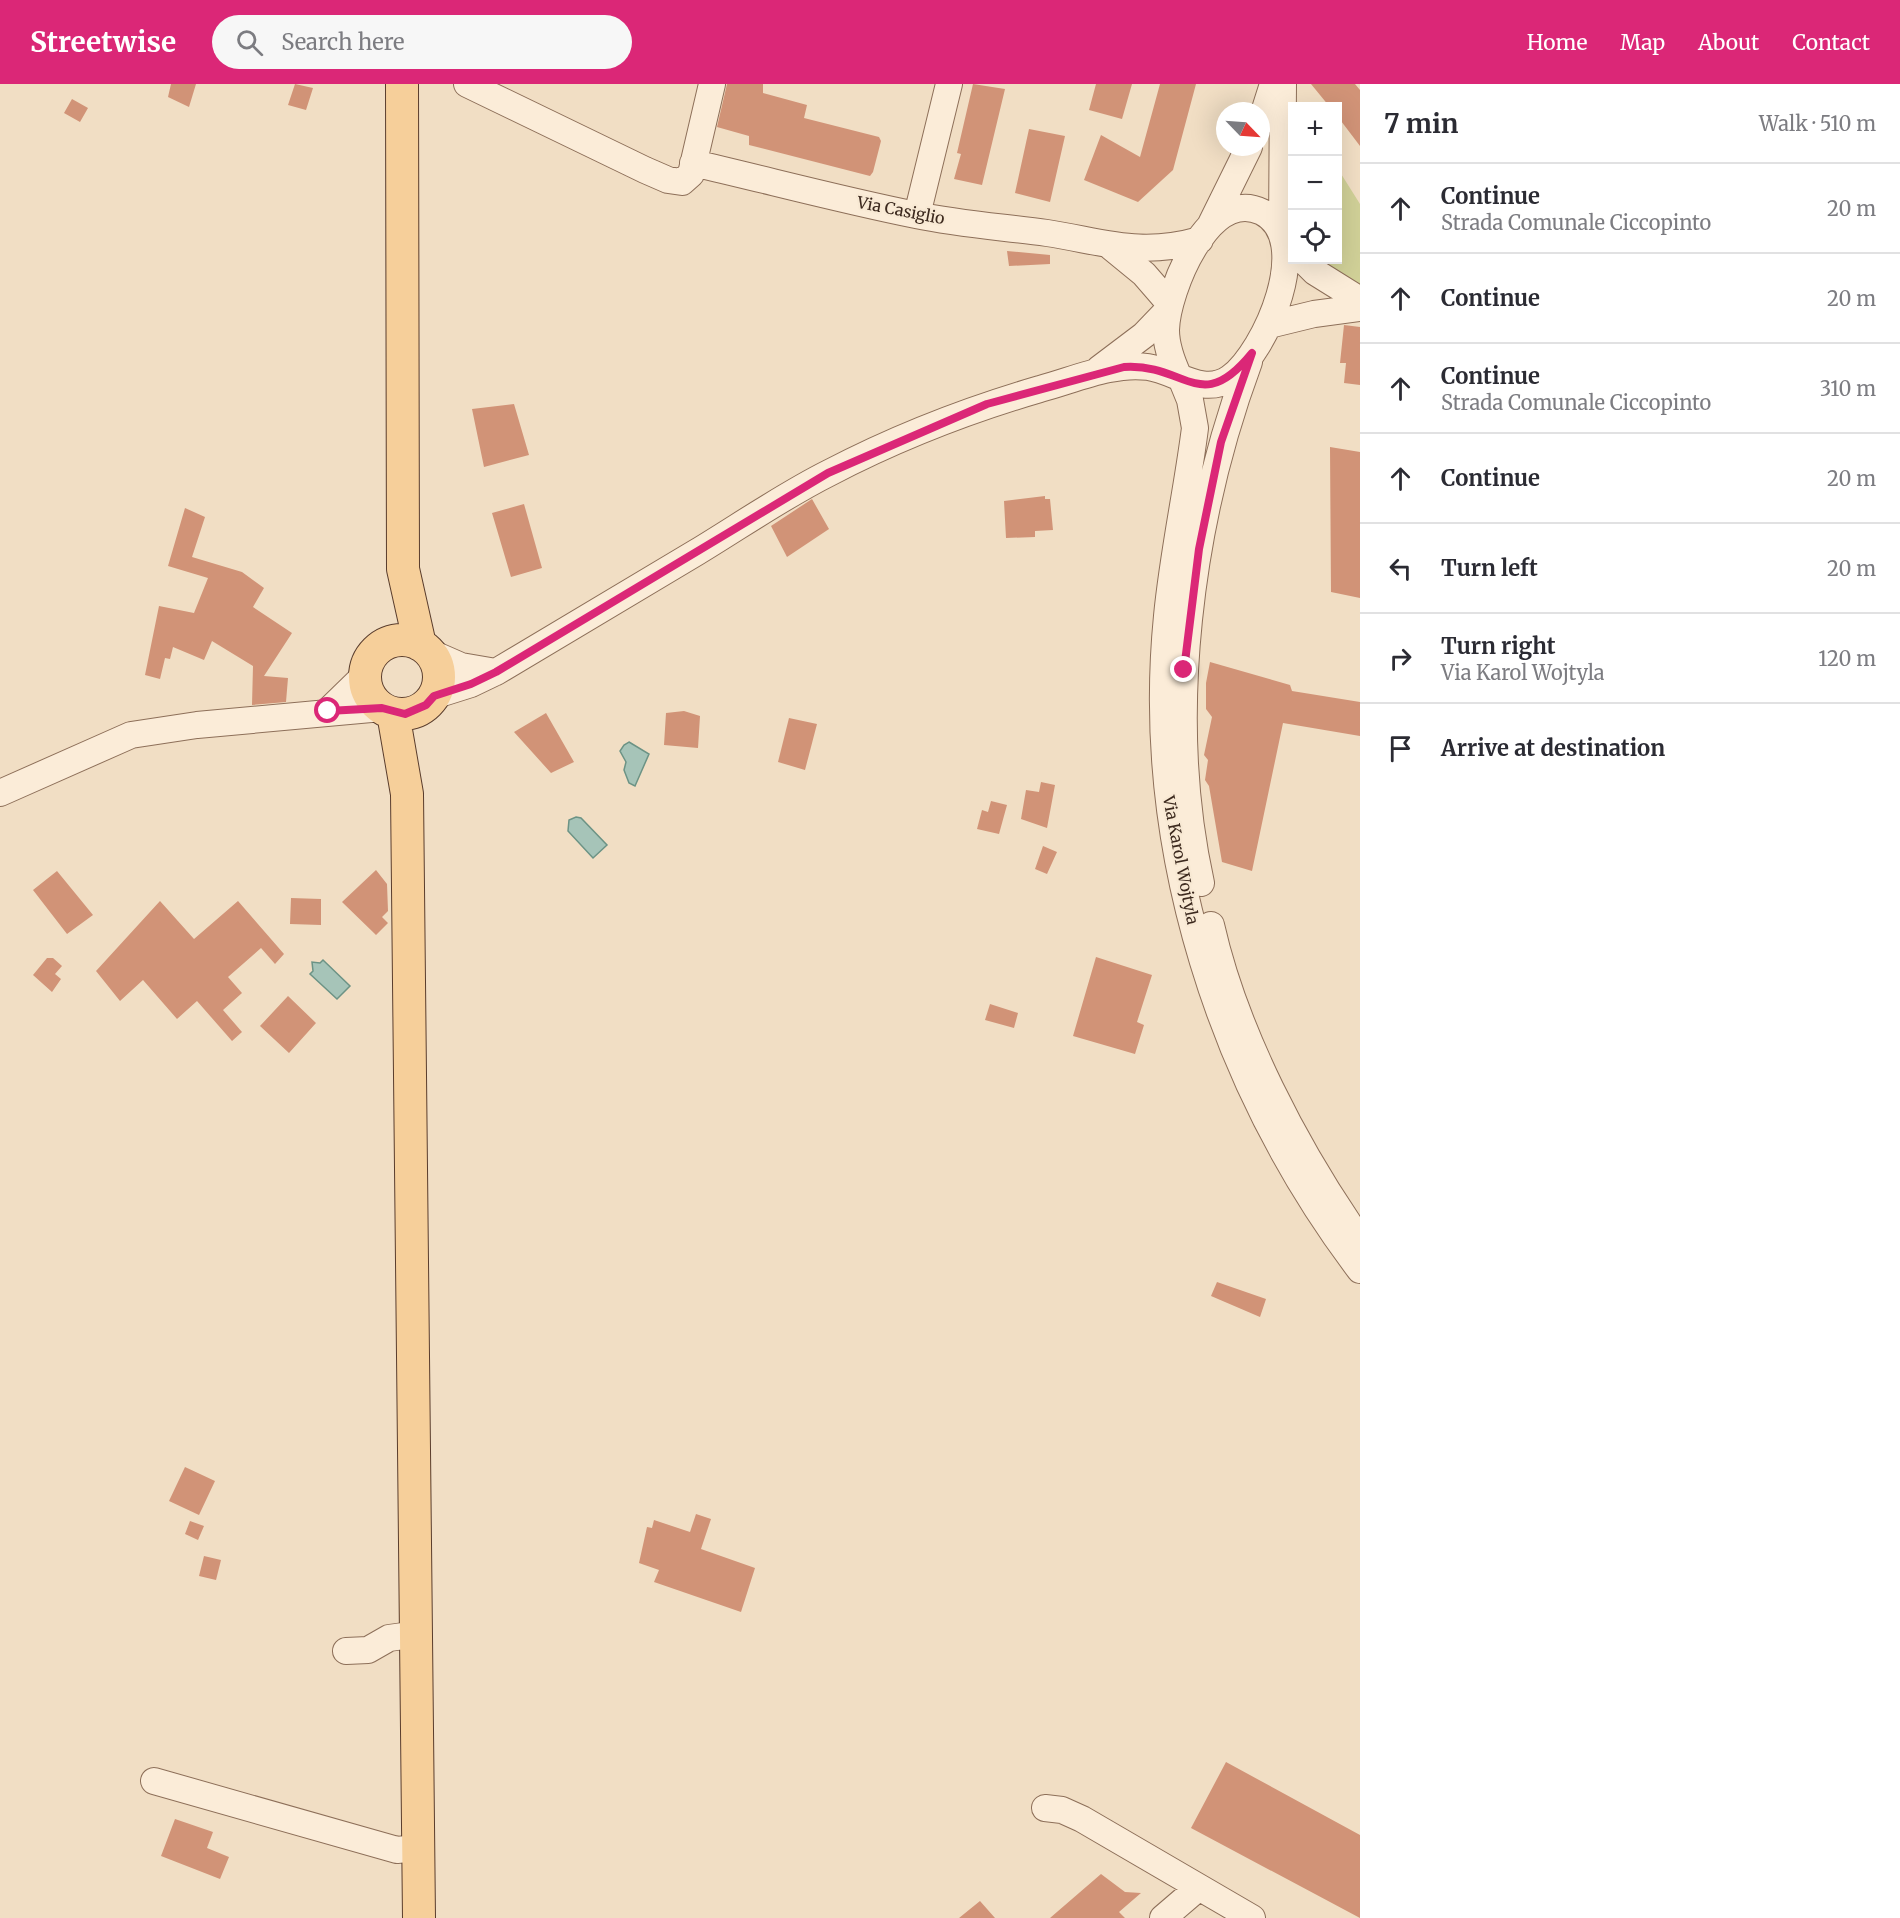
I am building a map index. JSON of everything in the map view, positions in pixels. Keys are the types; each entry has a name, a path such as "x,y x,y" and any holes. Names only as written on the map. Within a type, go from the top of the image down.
{"main road":[{"path":"402,84 403,569 384,645 371,658 365,675 370,693 387,710 406,794 419,1918"},
{"path":"403,569 425,648 439,673 406,794"},
{"path":"384,645 409,640 425,648"},
{"path":"387,710 405,714 430,700"}],"street":[{"path":"467,84 668,180 682,182 691,174 712,84"},
{"path":"917,215 949,84"},
{"path":"1267,102 1273,84"},
{"path":"1283,84 1289,210"},
{"path":"1088,376 1129,347 1169,306 1184,266 1205,233 1245,156"},
{"name":"Via Casiglio","path":"693,163 917,215 1054,234 1111,247 1150,248 1181,245 1205,233"},
{"path":"1205,233 1224,213 1240,209 1258,210 1271,218 1288,241"},
{"name":"Via Casiglio","path":"1111,247 1144,274 1169,306"},
{"path":"430,700 496,672 828,473 987,404 1088,376 1135,366 1158,369 1193,383 1218,384 1237,372 1269,325 1278,301 1288,258"},
{"path":"1309,264 1324,279 1360,300"},
{"name":"Via Karol Wojtyla","path":"1169,306 1167,344 1190,400 1195,428 1167,618 1163,726 1168,810 1193,925 1209,982 1235,1054 1284,1156 1360,1270"},
{"path":"1269,325 1314,314 1360,308"},
{"name":"Via Karol Wojtyla","path":"1252,353 1221,442 1199,549 1184,670 1188,807 1212,930 1248,1035 1281,1109 1316,1173 1360,1240"},
{"path":"425,648 461,666 496,672"},
{"path":"328,711 365,675"},
{"path":"0,793 131,735 197,724 328,711 387,710"},
{"path":"346,1651 368,1650 389,1638 417,1634"},
{"path":"154,1781 397,1850 417,1848"},
{"path":"1046,1808 1062,1810 1082,1819 1252,1918"},
{"path":"1163,1918 1198,1888"}],"green space":[{"path":"1342,175 1360,204 1360,286 1324,264 1342,264"}],"shaded area":[{"path":"629,742 649,754 635,786 629,783 624,770 626,762 620,751"},
{"path":"576,817 581,818 607,845 593,858 568,831 569,820"},
{"path":"323,960 350,986 337,999 310,974 313,971 312,962 320,963"}],"building":[{"path":"171,84 196,84 189,107 168,97"},
{"path":"295,84 313,88 306,110 288,105"},
{"path":"727,84 763,84 763,93 807,105 804,118 879,137 881,141 873,172 870,176 749,145 749,136 717,127"},
{"path":"973,84 1005,89 982,185 954,179 961,154 957,153"},
{"path":"1096,84 1132,84 1122,119 1089,110"},
{"path":"1160,84 1196,84 1173,170 1138,202 1084,180 1101,135 1140,157"},
{"path":"1311,84 1355,84 1360,90 1360,146 1342,122 1342,102 1326,102"},
{"path":"72,99 88,108 80,122 64,113"},
{"path":"1029,129 1065,136 1050,202 1015,193"},
{"path":"1007,251 1050,255 1050,264 1009,266"},
{"path":"1344,325 1360,327 1360,385 1344,383 1346,363 1340,363"},
{"path":"514,404 529,455 484,467 472,409"},
{"path":"1330,447 1360,452 1360,598 1331,592"},
{"path":"1045,496 1045,499 1050,499 1053,530 1035,531 1035,537 1006,538 1004,501"},
{"path":"812,499 829,529 787,557 771,526"},
{"path":"524,504 542,568 511,577 492,513"},
{"path":"185,508 205,517 192,557 242,572 264,588 253,607 292,633 264,676 288,678 286,702 252,705 253,666 212,641 204,660 173,647 170,659 165,658 160,679 145,675 159,606 194,613 208,578 168,566"},
{"path":"1210,662 1290,685 1292,691 1360,702 1360,736 1283,723 1252,871 1222,862 1209,786 1205,780 1208,760 1204,755 1212,717 1206,709 1206,683"},
{"path":"684,711 700,716 698,748 664,745 666,713"},
{"path":"546,713 574,762 551,773 514,732"},
{"path":"789,718 817,724 805,770 778,762"},
{"path":"1041,782 1055,785 1047,828 1021,819 1026,790 1039,792"},
{"path":"991,801 1007,805 999,834 977,829 982,810 988,812"},
{"path":"1043,846 1057,852 1047,874 1035,869"},
{"path":"376,870 387,884 388,911 382,917 388,923 376,935 342,902"},
{"path":"57,871 93,915 67,934 33,890"},
{"path":"291,898 321,899 321,925 290,924"},
{"path":"160,901 194,939 238,901 284,954 275,964 261,948 228,977 242,993 223,1010 242,1032 232,1041 197,1001 177,1019 143,980 120,1001 96,971"},
{"path":"1096,957 1152,975 1137,1022 1144,1025 1135,1054 1073,1036"},
{"path":"47,958 53,958 62,966 55,974 61,979 52,992 33,975"},
{"path":"288,996 316,1023 289,1053 260,1026"},
{"path":"990,1004 1018,1013 1014,1028 985,1020"},
{"path":"1217,1282 1266,1299 1260,1317 1211,1296"},
{"path":"185,1467 215,1481 199,1515 169,1501"},
{"path":"696,1514 711,1519 701,1549 755,1568 741,1612 654,1582 659,1570 639,1563 647,1527 652,1528 654,1520 690,1532"},
{"path":"190,1521 204,1526 198,1540 185,1534"},
{"path":"204,1556 221,1560 216,1580 199,1576"},
{"path":"1226,1762 1360,1835 1360,1918 1191,1828"},
{"path":"175,1819 213,1832 207,1848 229,1857 220,1879 161,1856"},
{"path":"1101,1874 1125,1892 1141,1893 1119,1912 1125,1918 1050,1918"},
{"path":"980,1901 995,1918 959,1918"}],"route":[{"path":"328,711 382,708 405,714 416,711 434,696 471,684 496,672 828,473 987,404 1088,376 1135,366 1169,372 1193,383 1218,384 1228,380 1237,372 1252,353 1221,442 1199,549 1184,670"}]}
